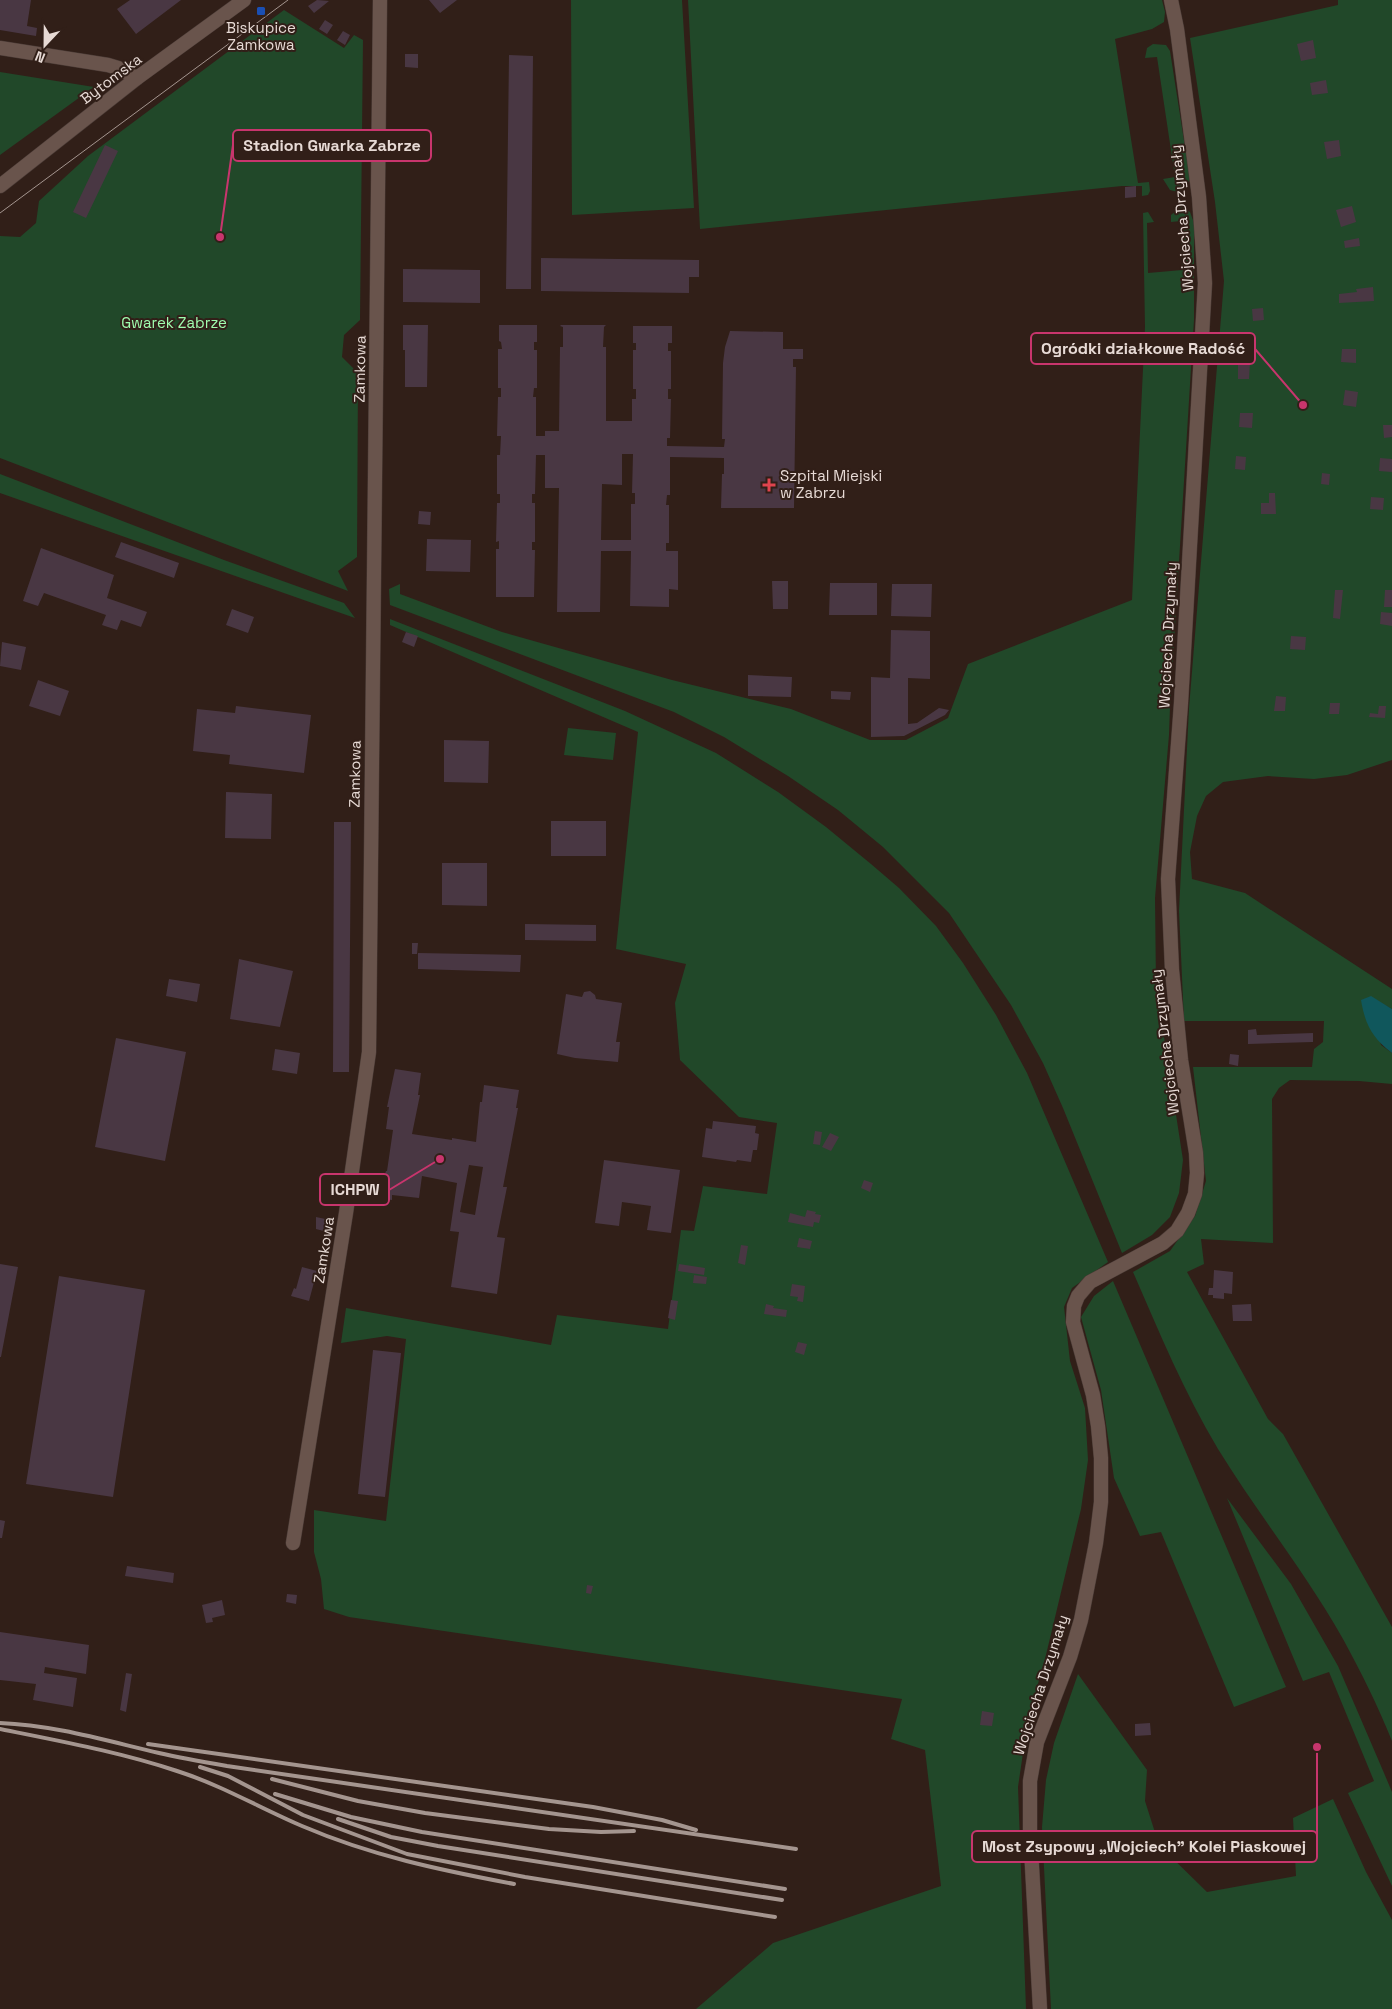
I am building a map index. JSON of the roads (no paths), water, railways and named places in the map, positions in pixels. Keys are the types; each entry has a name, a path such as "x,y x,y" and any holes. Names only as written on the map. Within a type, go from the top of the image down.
{"street":[{"name":"Bytomska","path":"0,186 138,78 244,0"},
{"name":"Zamkowa","path":"293,1543 369,1052 380,0"},
{"name":"Wojciecha Drzymały","path":"1040,2009 1030,1830 1030,1781 1037,1742 1070,1657 1081,1620 1096,1543 1101,1502 1101,1458 1098,1426 1093,1395 1073,1322 1074,1306 1078,1296 1090,1282 1163,1243 1177,1231 1188,1213 1195,1194 1197,1173 1196,1153 1181,1060 1172,970 1168,879 1181,703 1205,283 1199,197 1177,29 1171,0"},
{"path":"0,48 108,65 138,78"}],"water":[{"path":"1371,996 1392,1009 1392,1053 1374,1036 1367,1023 1361,1000"}],"tram line":[{"path":"0,213 288,0"}],"railway":[{"path":"0,1723 60,1730 167,1755 227,1766 796,1849"},
{"path":"0,1729 89,1747 155,1764 209,1783 302,1826 354,1846 406,1861 514,1884"},
{"path":"148,1744 593,1807 662,1820 696,1830"},
{"path":"200,1767 228,1776 303,1815 407,1854 525,1877 775,1917"},
{"path":"272,1779 358,1801 425,1813 549,1829 601,1832 634,1831"},
{"path":"275,1794 351,1817 422,1832 785,1889"},
{"path":"338,1819 391,1837 438,1846 782,1900"}],"place":[{"name":"Biskupice Zamkowa","path":"261,11"},
{"name":"Stadion Gwarka Zabrze","path":"220,237"},
{"name":"Ogródki działkowe Radość","path":"1303,405"},
{"name":"Szpital Miejski w Zabrzu","path":"769,485"},
{"name":"ICHPW","path":"440,1159"},
{"name":"Most Zsypowy „Wojciech” Kolei Piaskowej","path":"1317,1747"}],"park label":[{"name":"Gwarek Zabrze","path":"174,323"}]}
